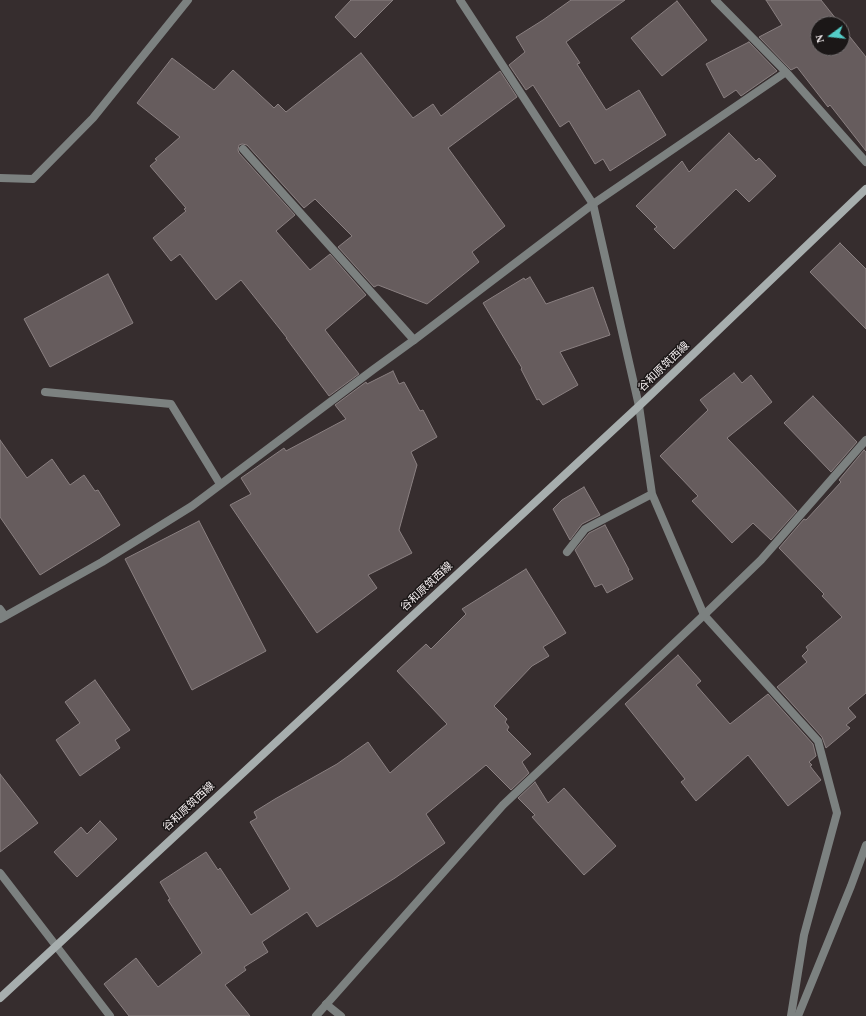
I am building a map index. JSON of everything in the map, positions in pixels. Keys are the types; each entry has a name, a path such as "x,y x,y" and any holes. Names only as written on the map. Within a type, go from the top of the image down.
{"main road":[{"name":"谷和原筑西線","path":"0,998 639,406 866,189"}],"street":[{"path":"0,178 33,179 93,118 188,0"},
{"path":"460,0 593,204 639,406 652,494 704,615 818,741 837,812 804,935 791,1016"},
{"path":"715,0 786,72 866,162"},
{"path":"2,615 102,562 192,506 593,204 786,72"},
{"path":"243,149 414,340"},
{"path":"45,392 171,404 220,484"},
{"path":"316,1016 503,804 761,560 866,440"},
{"path":"567,552 585,529 652,494"},
{"path":"798,1016 851,886 866,845"},
{"path":"0,873 57,945 110,1016"},
{"path":"326,1004 341,1016"}],"building":[{"path":"351,0 393,0 355,38 335,17"},
{"path":"571,0 625,0 566,42 580,63 577,64 606,110 639,90 666,135 610,171 603,159 595,164 569,121 560,127 533,85 526,90 509,65 525,52 516,37"},
{"path":"766,0 821,0 834,16 810,16 810,56 850,56 850,37 866,57 866,151 830,105 828,107 797,67 791,70 759,37 782,25"},
{"path":"677,1 707,40 662,76 631,38"},
{"path":"749,42 777,71 741,96 736,90 724,98 706,64"},
{"path":"361,53 413,118 433,104 441,116 500,71 517,97 448,148 505,226 472,252 479,262 427,304 378,285 374,287 338,247 352,236 315,199 304,208 247,145 239,145 239,153 295,215 276,231 310,270 330,254 366,295 325,330 359,374 329,396 287,338 241,280 216,300 180,254 171,261 153,238 186,211 184,209 186,208 150,166 157,160 155,159 180,137 137,103 172,58 214,90 233,70 274,108 278,104 286,112"},
{"path":"729,133 756,161 759,158 776,176 749,202 736,189 674,249 654,229 657,227 636,206 682,161 689,172"},
{"path":"840,243 866,269 866,329 810,272"},
{"path":"108,274 133,323 50,367 24,319"},
{"path":"530,277 546,304 593,287 610,335 560,352 578,385 543,405 539,399 537,400 521,369 522,368 483,303 524,278 525,280"},
{"path":"393,371 399,384 404,382 420,411 423,410 437,437 411,452 417,465 399,530 412,553 368,575 377,588 317,633 230,505 251,494 241,478 284,448 286,451 346,419 335,405 366,382 367,384"},
{"path":"734,373 742,383 751,375 772,402 727,438 797,511 771,540 753,523 732,543 692,501 698,496 660,456 708,410 700,400"},
{"path":"813,396 857,442 831,472 784,423"},
{"path":"0,440 27,478 52,459 70,485 84,475 95,491 98,490 120,525 40,575 0,517"},
{"path":"864,450 866,452 866,693 848,708 856,717 846,725 850,728 826,748 822,737 777,687 807,662 802,656 808,650 806,647 842,617 822,596 824,594 779,548 804,519 806,520 841,482 839,480"},
{"path":"584,487 600,515 582,524 570,540 553,509 562,500"},
{"path":"199,521 266,651 192,690 125,559"},
{"path":"605,525 633,579 607,593 602,584 595,587 575,550 589,533"},
{"path":"526,569 566,633 543,647 549,656 532,666 494,706 507,719 505,722 509,727 507,730 531,754 522,762 529,773 511,790 486,765 426,814 445,843 395,878 317,927 307,912 262,942 268,952 244,967 246,970 225,985 250,1016 129,1016 104,984 136,958 158,987 202,953 168,900 170,899 160,882 206,852 218,870 220,868 251,915 290,889 250,822 257,818 254,812 337,764 368,742 390,773 447,724 397,671 426,644 431,649 466,614 462,609"},
{"path":"678,655 701,681 696,685 730,724 768,694 813,744 816,756 809,762 812,765 810,766 821,780 788,806 748,755 696,801 681,782 685,779 625,704"},
{"path":"95,680 130,730 115,740 120,748 80,776 56,740 80,723 65,702"},
{"path":"0,774 38,823 0,852"},
{"path":"535,782 548,803 564,788 616,846 584,875 532,817 535,815 518,798"},
{"path":"100,821 117,839 77,877 54,852 81,827 87,834"}]}
